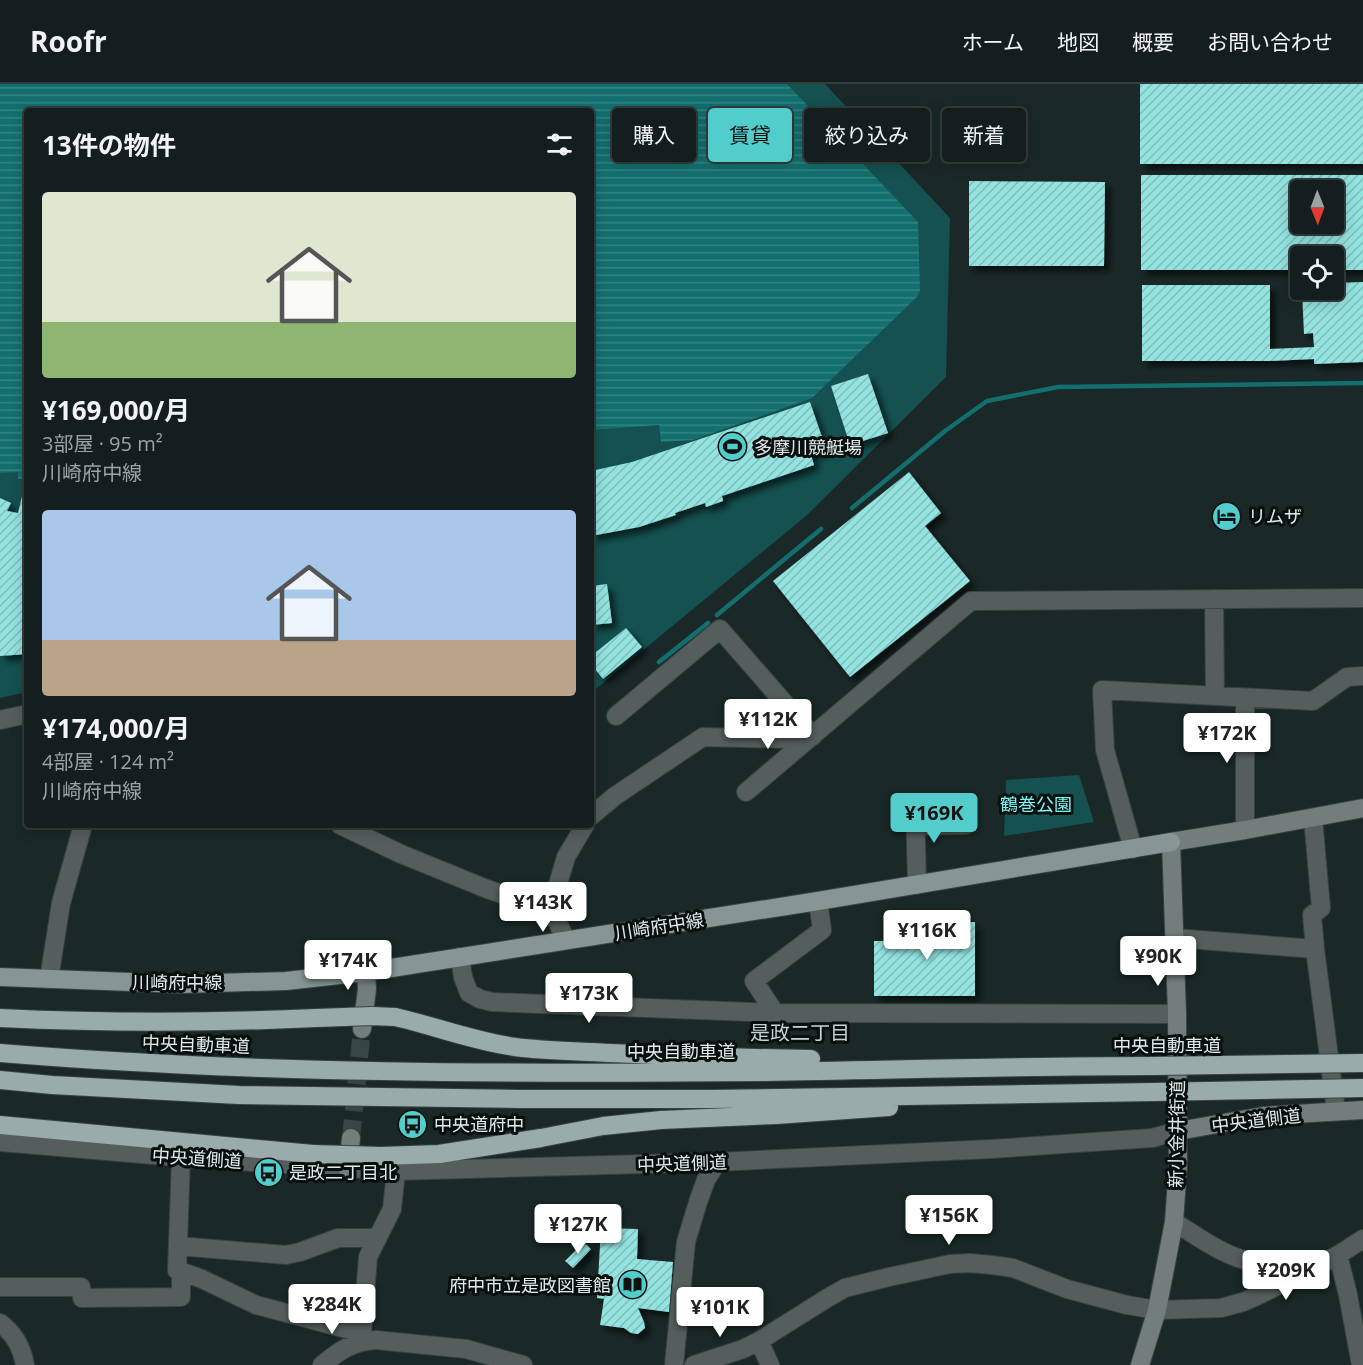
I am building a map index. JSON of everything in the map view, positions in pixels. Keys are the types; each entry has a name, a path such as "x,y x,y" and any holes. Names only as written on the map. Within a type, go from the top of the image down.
{"highway":[{"path":"0,1018 192,1023 395,1017 484,1042 557,1050 679,1056 1092,1066"},
{"name":"中央自動車道","path":"0,1053 114,1062 426,1072 765,1072 1363,1063"},
{"path":"0,1080 64,1086 239,1095 416,1098 709,1099 1363,1088"},
{"path":"0,1125 313,1154 381,1156 439,1154 603,1126 661,1120 776,1115 1103,1092"}],"main road":[{"path":"1171,842 1363,808"},
{"name":"川崎府中線","path":"0,977 182,984 286,981 366,972 818,902 1171,842"},
{"name":"新小金井街道","path":"1140,1365 1157,1310 1174,1222 1178,1165 1177,1014 1171,842"},
{"path":"362,1029 367,989 366,972"},
{"name":"中央道側道","path":"1178,1131 1263,1116 1363,1110"},
{"path":"348,1169 351,1138"}],"street":[{"path":"746,792 971,601 1363,598"},
{"path":"1214,599 1215,696"},
{"path":"616,716 720,629 813,735"},
{"path":"1133,849 1105,750 1102,690 1313,701 1347,677 1363,676"},
{"path":"1245,698 1245,830"},
{"path":"0,720 24,715"},
{"path":"594,814 615,796 703,737 791,739 813,735"},
{"path":"915,804 917,885"},
{"path":"1313,818 1322,908 1312,915 1336,1111"},
{"path":"916,826 966,825"},
{"path":"49,979 61,903 83,828"},
{"path":"346,828 401,854 487,889 552,911"},
{"path":"566,940 552,911 553,901 566,857 583,828"},
{"path":"775,1013 754,981 822,930 818,902"},
{"path":"1175,938 1315,950"},
{"path":"460,957 463,977 469,993 492,1002 775,1013 1177,1014"},
{"name":"中央道側道","path":"0,1142 181,1158 396,1171 717,1162 991,1149 1152,1138 1178,1131"},
{"path":"181,1158 177,1270 256,1305 363,1337 466,1349 516,1364"},
{"path":"674,1365 686,1242 706,1180 717,1162"},
{"path":"363,1337 368,1257 392,1209 396,1171"},
{"path":"1174,1222 1216,1248 1242,1260 1258,1264 1301,1264 1315,1267"},
{"path":"178,1246 286,1255 338,1238 377,1238"},
{"path":"694,1365 736,1352 759,1341 845,1288 950,1264 970,1263 1013,1268 1066,1289 1120,1304 1157,1310 1221,1308 1243,1302 1338,1256 1363,1239"},
{"path":"1338,1256 1361,1365"},
{"path":"0,1287 81,1287 82,1298 181,1297 182,1272"},
{"path":"0,1323 18,1342 25,1365"},
{"path":"322,1365 363,1337"},
{"path":"759,1341 770,1365"}],"green space":[{"name":"多摩川競艇場","path":"0,84 825,84 847,108 804,108 804,162 898,162 950,218 946,377 806,516 596,689 594,689 594,108 24,108 24,693 0,698"},
{"name":"鶴巻公園","path":"1079,775 1094,822 1004,836 1006,780"}],"shaded area":[{"path":"0,84 787,84 810,108 804,108 804,162 861,162 918,222 920,290 917,297 812,398 693,440 661,442 659,425 594,430 594,108 24,108 24,479 18,479 18,472 0,473"}],"building":[{"path":"1140,84 1363,84 1363,164 1140,164"},
{"path":"1141,175 1363,175 1363,270 1344,270 1344,246 1290,246 1290,270 1141,270"},
{"path":"969,181 1105,182 1104,266 969,266"},
{"path":"1363,282 1363,362 1314,364 1314,359 1142,361 1142,285 1270,285 1270,349 1314,347 1313,333 1304,334 1302,300 1344,300 1344,283"},
{"path":"868,374 888,433 850,445 831,386"},
{"path":"810,402 826,449 811,455 814,465 722,496 723,501 706,507 705,503 639,527 594,535 594,470 632,462"},
{"path":"909,472 941,513 925,526 970,581 850,677 773,581"},
{"path":"24,492 24,654 0,656 0,498 11,503 7,511 18,513"},
{"path":"607,584 612,623 594,625 594,586"},
{"path":"626,628 642,647 603,679 594,668 594,654"},
{"path":"903,922 975,922 975,996 874,996 874,941 903,941"},
{"path":"601,1228 638,1229 637,1259 673,1262 669,1312 638,1308 645,1328 638,1334 631,1333 624,1328 600,1325 604,1299 597,1298"},
{"path":"584,1242 591,1249 573,1268 565,1261"}],"waterway":[{"path":"852,508 945,431 987,401 1058,387 1363,383"},
{"path":"717,615 821,529"},
{"path":"659,662 708,623"}],"tunnel":[{"path":"351,1138 362,1029"}],"place":[{"name":"多摩川競艇場","path":"733,447"},
{"name":"リムザ","path":"1227,516"},
{"name":"中央道府中","path":"413,1124"},
{"name":"是政二丁目北","path":"268,1172"},
{"name":"府中市立是政図書館","path":"632,1285"}],"district":[{"name":"是政二丁目","path":"800,1032"}]}
